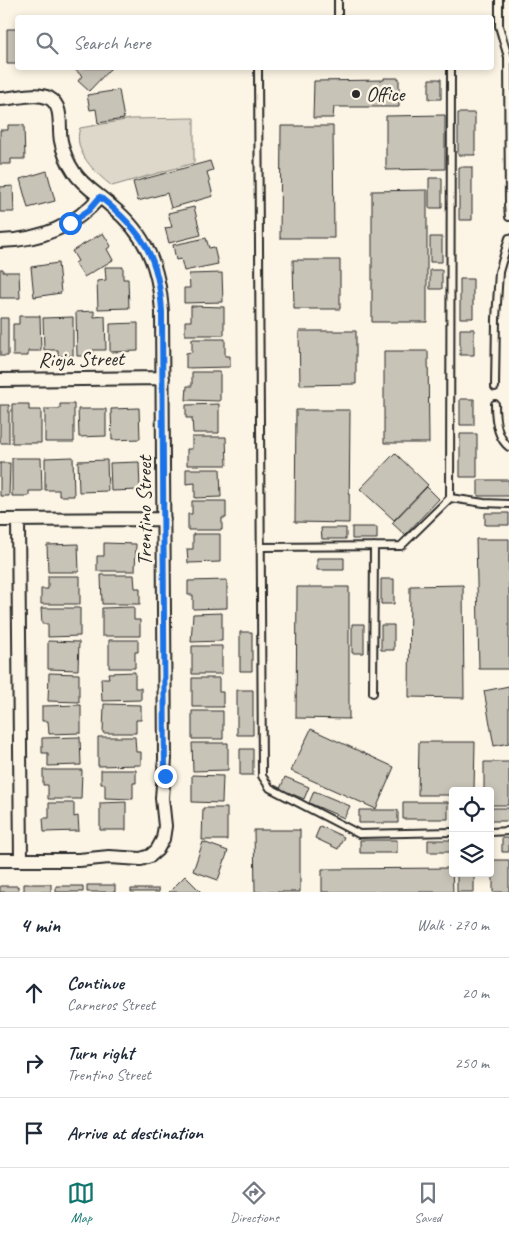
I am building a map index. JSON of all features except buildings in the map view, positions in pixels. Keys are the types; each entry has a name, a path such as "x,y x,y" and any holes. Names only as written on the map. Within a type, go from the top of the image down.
{"street":[{"name":"Trentino Street","path":"0,99 37,96 50,98 57,105 60,115 59,129 64,152 75,173 83,183 137,231 145,242 159,282 161,295 164,519 165,759 162,798 165,826 163,839 157,850 150,856 141,859 109,857 79,860 0,860"},
{"path":"0,241 27,240 60,229 89,210 100,197"},
{"name":"Rioja Street","path":"0,380 162,378"},
{"path":"0,520 164,519"},
{"path":"18,520 21,860"}],"lane":[{"path":"338,0 338,15"},
{"path":"499,0 499,26 509,57 509,217"},
{"path":"258,70 262,776 270,788 359,834 449,832"},
{"path":"261,547 401,546 450,498 451,70"},
{"path":"495,387 499,272 509,238"},
{"path":"495,404 500,434 504,444 509,447"},
{"path":"450,498 484,503 509,504"},
{"path":"373,693 374,546"},
{"path":"494,832 509,831"}],"shaded area":[{"path":"194,118 194,163 112,186 92,168 79,145 80,128 131,119"}],"place":[{"name":"Office","path":"356,94"}],"route":[{"path":"70,223 89,210 100,197 128,221 145,242 159,282 162,312 165,776"}]}
